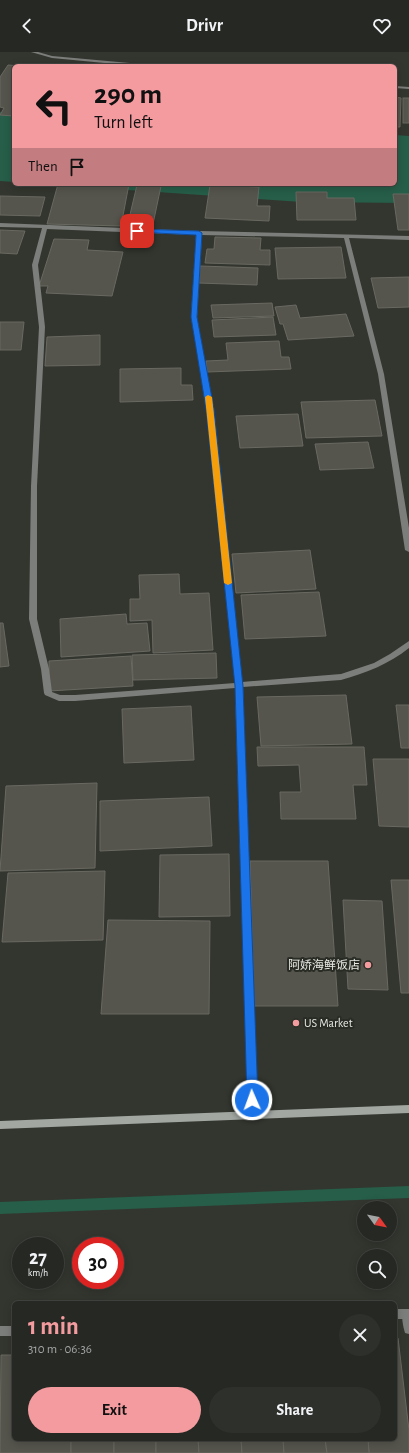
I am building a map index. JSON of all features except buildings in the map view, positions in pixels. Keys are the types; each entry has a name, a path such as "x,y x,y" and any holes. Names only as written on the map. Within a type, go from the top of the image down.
{"street":[{"path":"33,52 52,57 130,64"},
{"path":"397,87 409,88"},
{"path":"0,225 199,233 409,238"},
{"path":"45,227 35,265 42,327 34,486 33,619 48,693 60,698 76,698 341,677 371,669 397,655 409,644"},
{"path":"199,233 194,317 210,409 239,686 253,1115"},
{"path":"346,237 381,374 409,550"},
{"path":"0,1124 409,1109"},
{"path":"397,1314 408,1314 409,1329"},
{"path":"0,1331 12,1331"}],"shaded area":[{"path":"0,112 12,113 12,182 0,181"},
{"path":"397,135 409,136 409,203 302,202 69,186 397,186"}],"waterway":[{"path":"0,1208 409,1192"}],"slow traffic":[{"path":"208,397 228,583"}],"place":[{"name":"阿娇海鲜饭店","path":"368,965"},
{"name":"US Market","path":"296,1023"}],"route":[{"path":"137,231 199,233 194,317 210,409 239,686 252,1100"}]}
